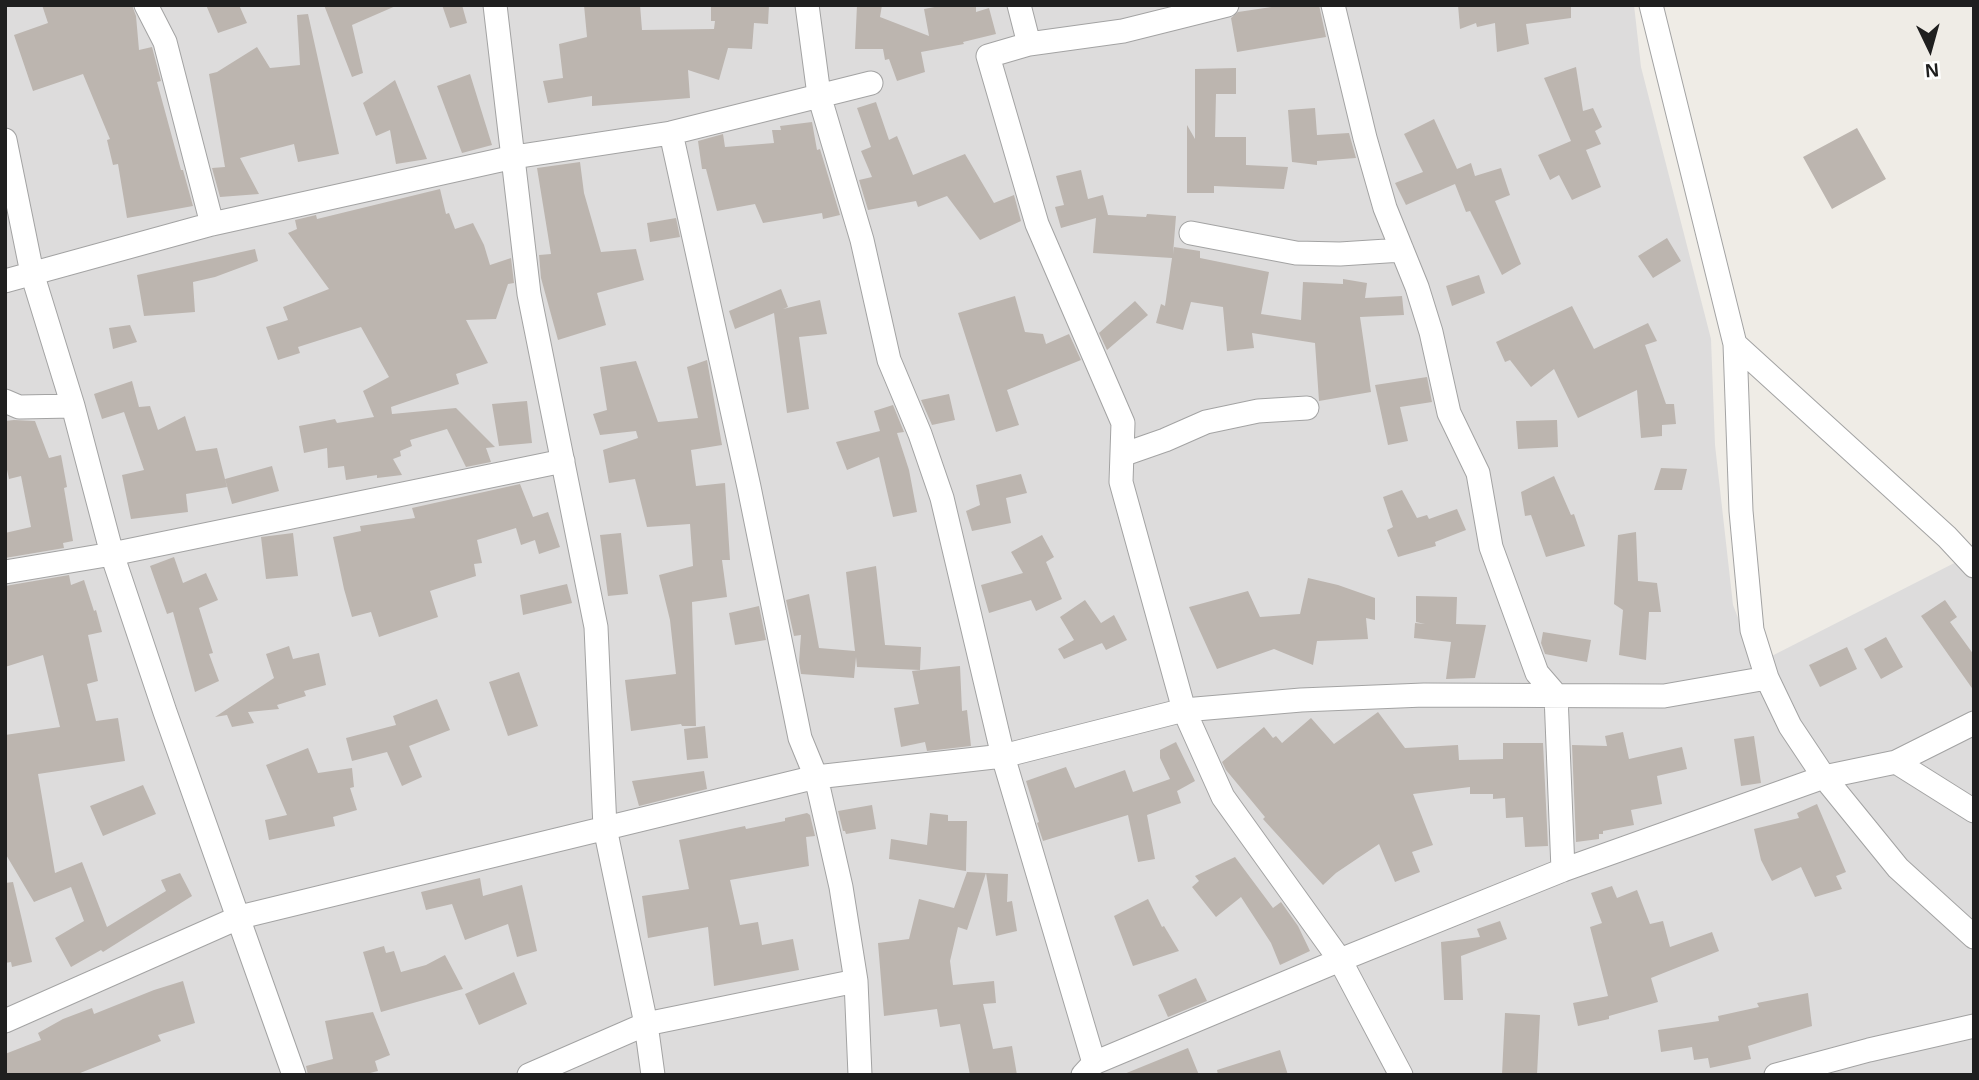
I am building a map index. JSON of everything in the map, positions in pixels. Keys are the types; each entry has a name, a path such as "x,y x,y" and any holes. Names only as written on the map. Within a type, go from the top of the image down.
{"street":[{"path":"146,5 165,42 212,224"},
{"path":"495,5 529,294 596,627 605,828 646,1024 653,1075"},
{"path":"807,5 819,95 862,240 890,360 942,498 1003,756 1089,1069 1340,960 1563,870 1824,777 1896,762 1974,723"},
{"path":"1019,5 1029,44"},
{"path":"1227,5 1123,31 1029,44 988,56 1037,224 1123,423 1121,482 1184,710 1223,797 1340,960 1401,1075"},
{"path":"1333,5 1385,208 1432,331 1450,414 1478,473 1491,547 1537,673 1556,695 1563,870"},
{"path":"1651,5 1735,344 1741,511 1752,630 1767,678 1790,726 1824,777 1898,868 1974,937"},
{"path":"5,281 212,224 514,158 671,133 871,83"},
{"path":"671,133 749,487 800,738 816,777 841,887 856,981 860,1075"},
{"path":"5,140 32,274 73,406 112,554 294,1075"},
{"path":"1191,233 1296,253 1340,254 1402,250"},
{"path":"1735,344 1947,537 1974,566"},
{"path":"5,401 19,407 73,406"},
{"path":"1122,455 1206,422 1258,411 1307,408"},
{"path":"5,572 112,554 562,461"},
{"path":"5,1021 240,917 816,777 1003,756 1184,710 1301,700 1424,695 1664,696 1767,678"},
{"path":"1896,762 1974,811"},
{"path":"529,1075 646,1024 856,981"},
{"path":"1776,1075 1974,1026"}],"shaded area":[{"path":"5,5 1634,5 1641,67 1711,339 1715,445 1733,605 1756,664 1974,553 1974,1075 5,1075"}],"building":[{"path":"42,5 132,5 136,16 139,50 152,47 161,81 157,82 193,206 127,218 118,164 113,165 107,140 110,139 83,74 33,91 14,35 48,23"},
{"path":"206,5 239,5 247,23 218,33"},
{"path":"324,5 398,5 352,25 363,73 352,77"},
{"path":"442,5 462,5 467,23 450,28"},
{"path":"584,5 640,5 642,30 714,29 711,5 769,5 768,24 754,23 752,49 728,48 719,80 688,70 690,98 592,106 592,96 548,103 543,81 563,78 559,44 587,37"},
{"path":"857,5 882,5 880,17 929,36 924,9 945,5 976,5 976,12 989,8 996,34 963,42 964,44 921,52 925,72 897,81 889,59 885,60 883,49 855,49"},
{"path":"1285,5 1319,5 1326,37 1237,52 1231,18 1238,12"},
{"path":"1458,5 1571,5 1571,18 1526,24 1529,44 1497,52 1495,23 1477,27 1476,23 1460,29"},
{"path":"308,14 339,154 298,162 294,144 240,158 259,194 220,197 212,168 225,167 209,74 217,72 257,47 270,68 300,65 297,15"},
{"path":"1576,67 1583,111 1593,108 1602,127 1595,131 1601,144 1586,150 1601,187 1572,200 1559,175 1550,180 1538,155 1571,141 1544,78"},
{"path":"1236,68 1236,94 1216,94 1215,137 1246,137 1246,165 1288,167 1284,189 1214,186 1214,193 1187,193 1187,125 1195,139 1195,69"},
{"path":"470,74 492,145 462,153 437,86"},
{"path":"395,80 427,159 396,164 390,130 376,136 363,103"},
{"path":"876,102 889,140 897,136 913,175 965,154 994,203 1014,195 1021,221 980,240 947,196 918,207 916,201 868,210 859,180 872,177 861,151 871,147 857,108"},
{"path":"1315,108 1317,135 1349,133 1356,158 1317,161 1317,165 1292,162 1288,110"},
{"path":"1434,119 1457,169 1471,163 1475,176 1501,168 1510,195 1495,201 1521,264 1502,275 1470,211 1466,212 1455,184 1406,205 1395,183 1423,172 1404,134"},
{"path":"812,122 817,150 820,149 840,215 823,219 822,213 763,223 755,204 717,211 706,169 702,169 698,141 723,134 725,147 774,143 772,130 781,130 780,126"},
{"path":"1857,128 1886,179 1832,209 1803,157"},
{"path":"580,162 584,193 601,252 636,249 644,280 597,293 606,325 558,340 541,278 539,255 551,254 537,168"},
{"path":"1081,170 1088,199 1103,195 1108,215 1176,216 1173,254 1174,247 1200,251 1200,258 1269,272 1261,314 1301,320 1303,282 1343,284 1343,279 1367,283 1365,298 1402,296 1404,315 1360,317 1371,392 1319,401 1315,343 1252,333 1254,348 1227,351 1223,307 1191,302 1183,330 1156,323 1161,304 1165,306 1172,258 1093,253 1096,218 1061,228 1055,207 1064,205 1056,176"},
{"path":"440,189 446,214 449,213 455,229 473,223 490,265 511,258 514,283 508,284 496,319 466,320 488,363 456,374 459,384 391,407 392,414 456,408 495,447 486,448 491,462 466,467 447,429 410,440 412,446 400,451 401,456 393,459 402,475 377,478 377,475 346,480 344,466 328,468 327,448 304,453 299,426 335,419 337,423 374,417 363,391 389,377 361,327 298,347 300,353 278,360 266,327 288,320 283,307 329,289 288,233 297,229 295,220 316,215 317,219"},
{"path":"676,218 680,237 650,242 647,223"},
{"path":"1667,238 1681,261 1653,278 1638,256"},
{"path":"255,249 258,261 193,282 195,312 144,316 137,275"},
{"path":"1479,275 1485,293 1452,306 1446,286"},
{"path":"781,289 788,307 783,309 820,300 827,334 799,337 809,409 787,413 774,313 735,329 729,311"},
{"path":"1015,296 1025,332 1043,334 1046,344 1069,334 1081,360 1007,390 1019,425 996,432 958,313"},
{"path":"1135,301 1148,315 1107,350 1099,333"},
{"path":"1572,306 1594,349 1648,323 1657,341 1645,345 1666,404 1674,404 1676,424 1662,425 1662,436 1641,438 1637,390 1578,418 1554,369 1531,387 1510,360 1505,362 1496,342"},
{"path":"130,325 137,342 113,349 109,328"},
{"path":"707,360 722,445 691,450 696,486 725,483 730,560 722,560 727,597 692,602 696,726 681,724 631,731 625,680 676,674 670,620 659,575 693,566 690,524 647,527 635,479 609,483 603,450 638,438 636,431 600,435 593,414 607,410 600,367 636,361 658,422 698,418 687,367"},
{"path":"1427,377 1432,402 1400,407 1408,441 1388,445 1375,385"},
{"path":"132,381 139,407 150,406 158,430 185,416 196,451 217,448 227,487 186,494 188,512 131,519 122,475 144,470 124,412 102,419 94,394"},
{"path":"949,394 955,420 932,425 921,400"},
{"path":"527,401 532,443 499,446 492,404"},
{"path":"893,405 904,432 897,433 909,470 917,512 893,517 879,457 847,470 836,442 880,431 874,411"},
{"path":"1557,420 1558,447 1518,449 1516,421"},
{"path":"5,421 35,421 49,458 61,455 73,541 63,543 64,548 5,558 5,533 31,527 21,476 9,479 5,460"},
{"path":"272,466 279,491 232,504 225,479"},
{"path":"1661,468 1687,469 1682,490 1654,490"},
{"path":"1021,474 1027,493 1006,498 1011,523 972,531 966,511 980,505 976,485"},
{"path":"1554,476 1571,515 1574,514 1585,546 1546,557 1531,515 1525,516 1521,492"},
{"path":"520,484 533,517 548,512 560,547 539,554 535,540 521,545 516,528 477,540 482,563 474,564 476,576 430,591 438,617 379,637 371,612 352,617 333,537 361,531 360,526 415,518 412,508"},
{"path":"1402,490 1417,518 1427,515 1429,519 1457,509 1466,530 1435,542 1436,546 1398,557 1387,530 1393,527 1383,497"},
{"path":"1636,532 1638,581 1657,583 1661,612 1649,612 1646,660 1619,655 1623,610 1614,604 1618,535"},
{"path":"293,533 298,576 266,579 261,537"},
{"path":"621,533 628,594 608,596 600,535"},
{"path":"1042,535 1054,557 1046,562 1062,599 1036,611 1031,600 989,613 981,585 1023,573 1011,552"},
{"path":"174,557 183,583 206,573 218,600 199,608 213,653 209,654 219,681 195,692 173,612 167,614 150,566"},
{"path":"876,566 885,645 921,647 920,670 857,667 856,657 854,678 801,674 801,635 794,636 786,600 809,594 819,648 855,651 846,572"},
{"path":"69,575 71,585 84,580 102,632 88,635 98,681 87,684 96,721 118,718 125,761 38,774 55,873 82,862 107,927 166,891 161,880 180,873 192,896 103,952 101,950 71,967 55,938 84,921 71,887 34,902 5,853 5,735 60,727 43,655 5,667 5,586"},
{"path":"1308,578 1375,598 1375,620 1366,618 1368,639 1317,641 1313,665 1274,649 1217,669 1189,607 1248,591 1260,617 1300,614"},
{"path":"567,584 572,603 523,615 520,595"},
{"path":"1416,596 1457,597 1456,624 1486,625 1475,678 1446,679 1451,642 1414,638 1415,623 1425,624 1416,622"},
{"path":"1085,600 1101,623 1114,615 1127,640 1106,650 1102,643 1064,659 1058,649 1074,640 1060,617"},
{"path":"1945,600 1957,617 1950,622 1974,655 1974,691 1921,616"},
{"path":"759,606 766,640 735,645 729,613"},
{"path":"1543,632 1591,640 1587,662 1545,654 1541,643"},
{"path":"1886,637 1903,667 1881,679 1864,649"},
{"path":"289,646 293,659 319,653 326,685 304,691 306,696 277,705 279,709 248,712 254,723 232,727 227,715 215,717 274,678 266,654"},
{"path":"1847,647 1857,669 1820,687 1809,665"},
{"path":"960,666 962,711 967,710 971,746 927,751 925,742 901,747 894,708 919,704 912,671"},
{"path":"519,672 538,726 508,736 489,682"},
{"path":"437,699 450,730 409,746 422,777 402,786 387,752 352,761 346,738 396,725 393,716"},
{"path":"1378,712 1405,748 1458,745 1459,760 1503,759 1503,743 1543,743 1548,846 1525,847 1523,817 1506,818 1505,798 1493,799 1493,794 1470,794 1470,787 1413,794 1433,845 1412,852 1420,872 1395,882 1379,844 1323,885 1263,819 1265,817 1222,762 1264,727 1273,738 1276,736 1282,743 1311,718 1334,744"},
{"path":"705,726 708,758 687,760 684,729"},
{"path":"1623,732 1629,759 1682,747 1687,769 1657,776 1662,804 1631,810 1634,825 1603,831 1603,834 1599,834 1599,839 1576,842 1572,745 1607,746 1605,736"},
{"path":"1754,736 1761,783 1741,786 1734,739"},
{"path":"1176,742 1195,781 1177,791 1181,803 1147,815 1155,859 1138,862 1128,815 1043,841 1026,781 1066,767 1075,788 1125,770 1133,792 1170,779 1160,758 1160,750"},
{"path":"308,748 318,773 352,768 354,787 350,788 357,810 333,817 335,826 269,840 265,820 287,815 266,765"},
{"path":"704,771 707,789 639,806 632,781"},
{"path":"143,785 156,814 103,836 90,806"},
{"path":"1817,804 1846,872 1836,876 1842,889 1815,897 1801,867 1772,881 1761,860 1754,829 1799,818 1797,813"},
{"path":"872,805 876,829 846,834 843,831 838,811"},
{"path":"807,813 810,815 815,836 806,837 809,866 730,880 740,925 758,922 762,945 793,939 799,970 714,986 708,927 648,938 642,896 689,889 679,840 745,826 746,829 785,821 785,818"},
{"path":"930,813 948,815 948,821 967,821 966,871 889,859 891,839 927,845"},
{"path":"1235,857 1273,908 1281,902 1298,926 1310,951 1280,965 1271,943 1241,897 1216,917 1192,887 1199,881 1195,876"},
{"path":"967,872 986,873 967,930 958,927 950,961 953,985 994,981 996,1003 983,1004 993,1049 1012,1046 1017,1075 970,1075 960,1024 940,1027 937,1009 884,1016 878,943 909,939 919,899 954,908"},
{"path":"986,873 1008,874 1007,902 1012,901 1017,931 996,936"},
{"path":"480,878 483,896 522,885 537,951 517,957 508,924 465,940 452,904 426,910 421,892"},
{"path":"13,882 32,962 12,967 11,962 5,963 5,883"},
{"path":"1612,886 1617,898 1637,890 1650,924 1663,921 1670,947 1712,932 1719,951 1651,978 1658,1002 1609,1016 1609,1019 1578,1026 1573,1003 1608,996 1590,927 1602,923 1591,893"},
{"path":"1148,899 1162,927 1164,926 1179,951 1133,966 1114,916"},
{"path":"1500,921 1507,939 1461,956 1463,1000 1444,1000 1441,942 1480,937 1477,929"},
{"path":"384,946 386,953 394,951 401,972 426,965 445,955 463,989 381,1012 363,952"},
{"path":"514,972 527,1004 479,1025 465,994"},
{"path":"1196,978 1207,1001 1168,1017 1158,995"},
{"path":"183,981 195,1023 158,1035 161,1041 75,1075 5,1075 5,1054 41,1040 38,1033 63,1019 92,1008 94,1014"},
{"path":"1808,993 1812,1026 1748,1046 1751,1059 1710,1068 1708,1058 1694,1060 1692,1047 1661,1052 1658,1030 1719,1021 1718,1016 1759,1007 1757,1003"},
{"path":"373,1012 390,1055 375,1061 378,1071 362,1075 308,1075 306,1066 333,1059 325,1021"},
{"path":"1505,1013 1540,1015 1537,1075 1502,1075"},
{"path":"1188,1048 1199,1075 1124,1075 1124,1074"},
{"path":"1280,1050 1288,1075 1218,1075 1217,1070"}]}
